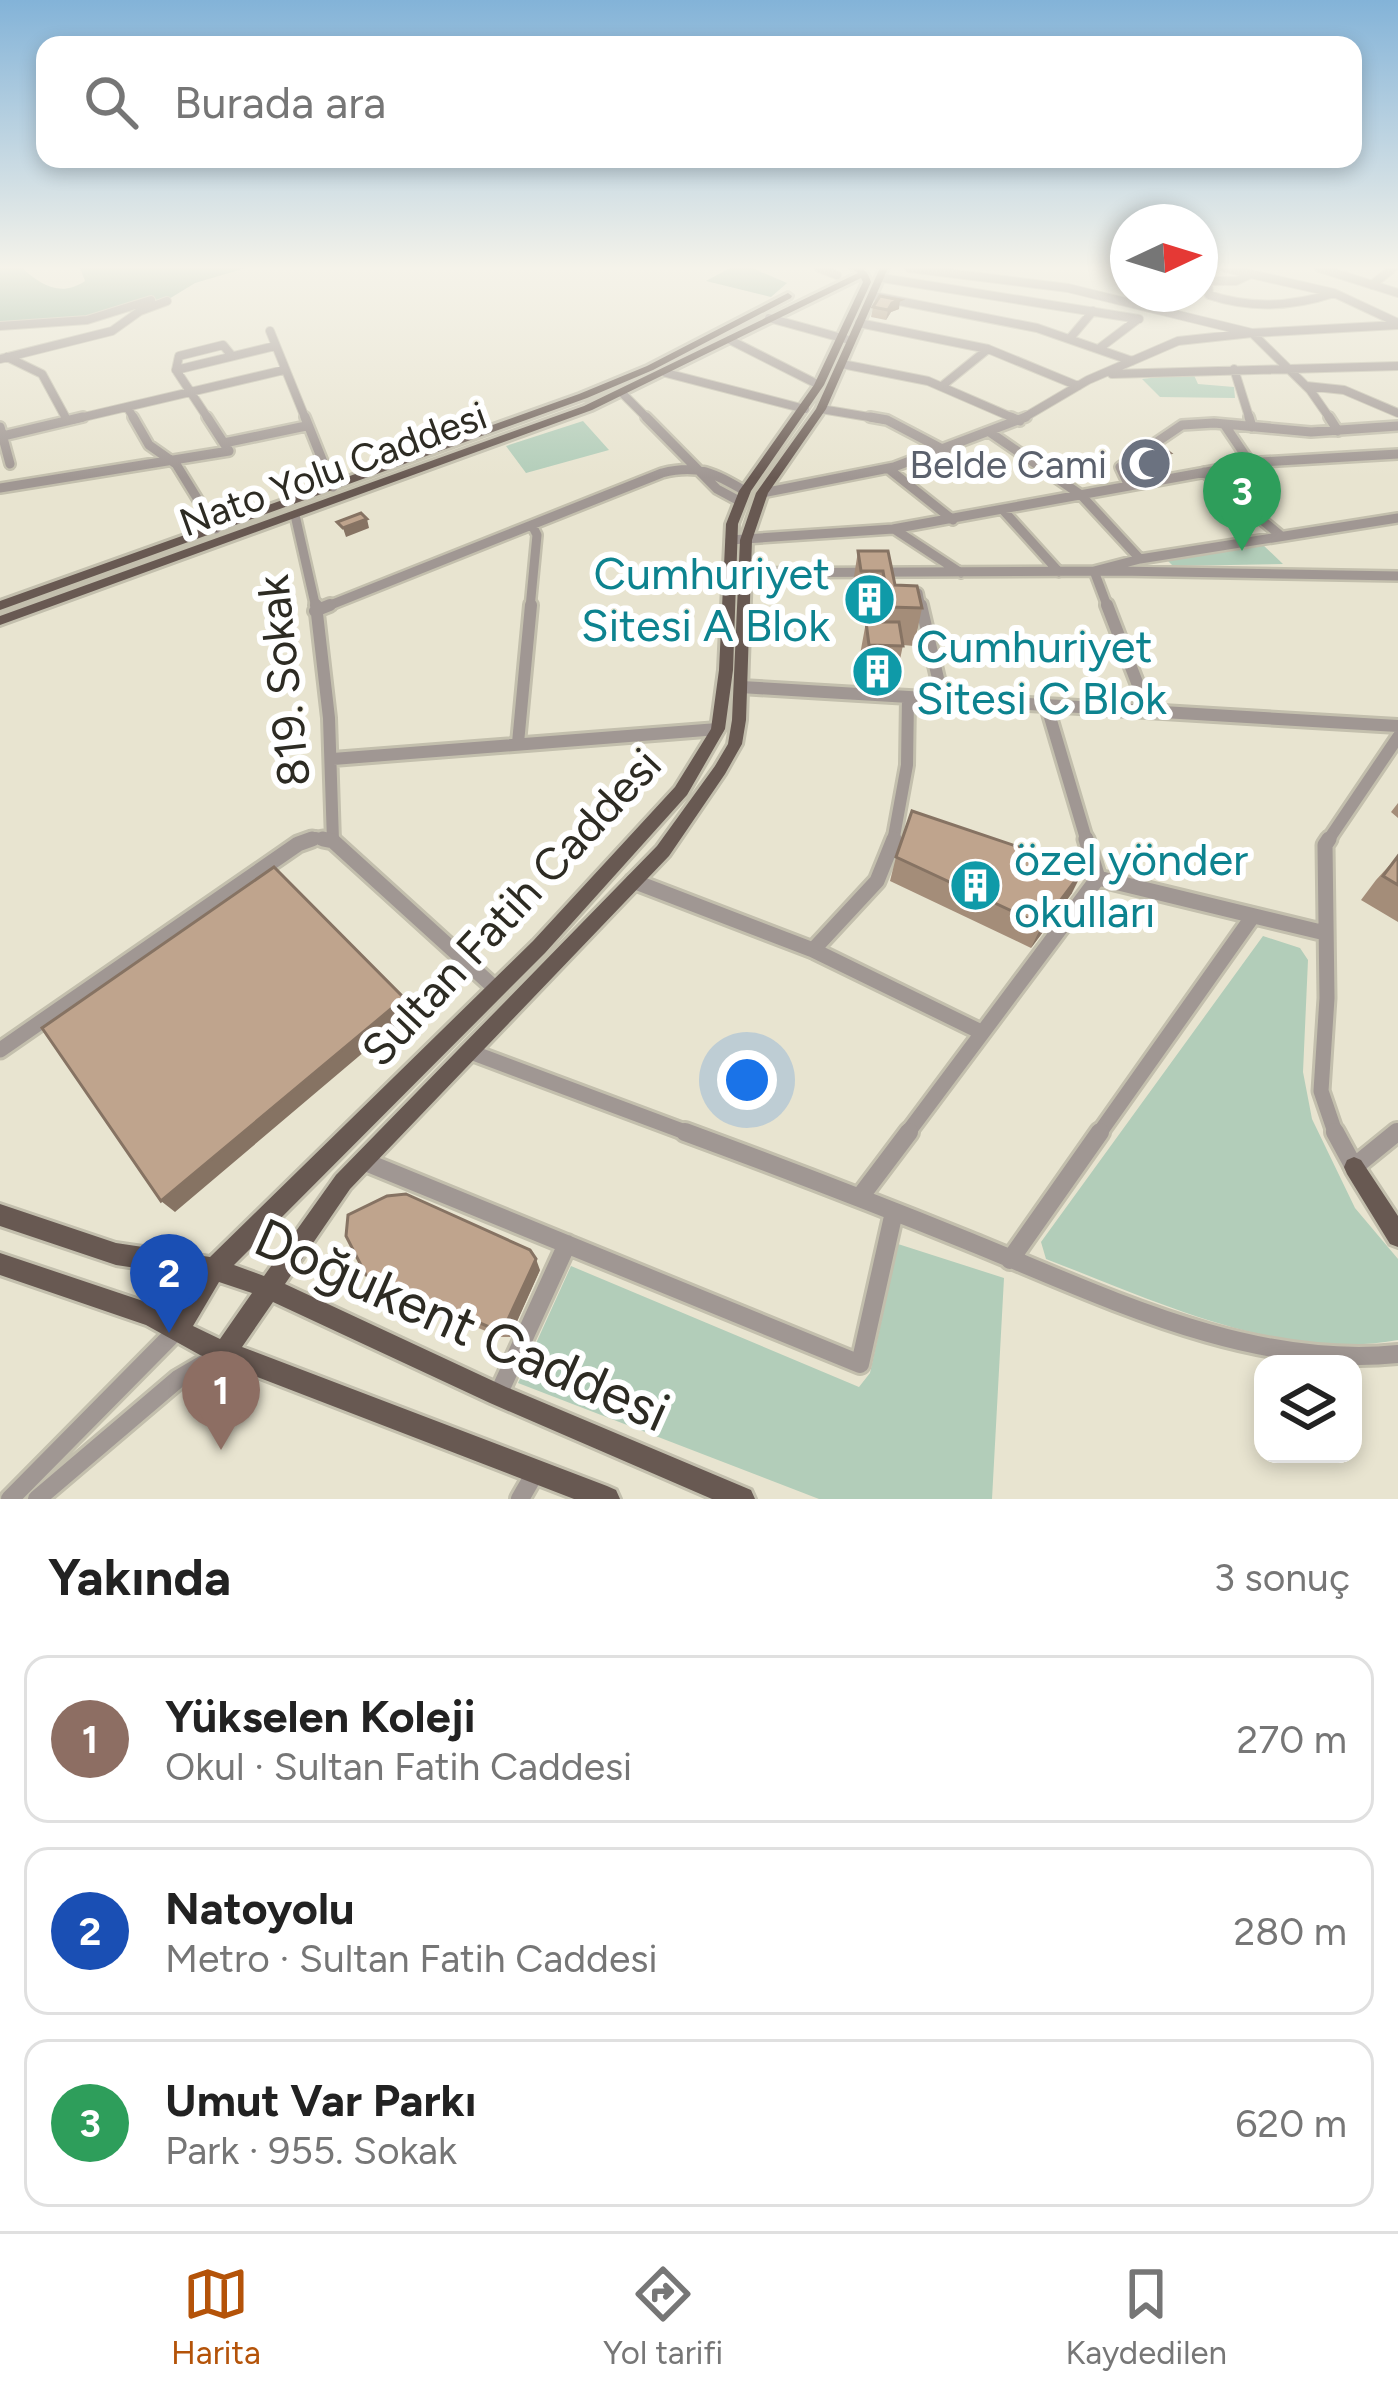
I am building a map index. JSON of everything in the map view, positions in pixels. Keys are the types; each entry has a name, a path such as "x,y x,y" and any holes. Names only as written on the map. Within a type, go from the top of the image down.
{"main road":[{"name":"Nato Yolu Caddesi","path":"59,592 633,375 707,338"},
{"name":"Nato Yolu Caddesi","path":"59,592 295,515 622,393 734,338"},
{"name":"Sultan Fatih Caddesi","path":"813,409 819,385 848,338"},
{"name":"Sultan Fatih Caddesi","path":"226,1350 363,1161 663,851 728,757 735,744 741,687 738,540 750,495 842,364 849,338"},
{"name":"Sultan Fatih Caddesi","path":"178,1330 214,1269 497,990 681,791 718,729 738,573"},
{"path":"0,604 59,592"},
{"path":"0,624 59,592"},
{"path":"1354,1167 1398,1236"},
{"name":"Doğukent Caddesi","path":"0,1215 116,1253 214,1269 268,1288 498,1395 742,1499"},
{"path":"0,1264 152,1315 200,1343 596,1497"}],"street":[{"path":"2,357 83,338"},
{"path":"272,338 333,487"},
{"path":"903,338 988,349 1078,386"},
{"path":"958,342 959,338"},
{"path":"1074,338 1132,361"},
{"path":"1101,347 1113,338"},
{"path":"622,393 697,467 750,495 849,482 946,451 1020,421 1078,386 1178,341 1206,338"},
{"path":"1257,338 1306,386 1338,431"},
{"path":"730,340 819,385"},
{"path":"0,488 229,451 176,370 275,346"},
{"path":"942,386 988,349"},
{"path":"2,357 42,374 67,420"},
{"path":"842,364 942,386 1020,421"},
{"path":"1105,374 1398,366"},
{"path":"1234,369 1252,427"},
{"path":"10,464 2,432 190,395 284,370"},
{"path":"666,373 813,409 887,420 946,451"},
{"path":"1306,386 1344,391 1398,412"},
{"path":"127,407 149,445 173,460 216,529"},
{"path":"1224,424 1251,464"},
{"path":"1129,486 1120,466 1182,425 1338,431 1398,425"},
{"path":"224,442 306,426"},
{"path":"991,434 1081,495 1140,559"},
{"path":"738,540 893,529 1251,464 1392,454 1398,467"},
{"path":"315,611 592,497 697,467"},
{"path":"890,470 953,520"},
{"path":"1204,472 1280,535"},
{"path":"1003,510 1059,572"},
{"name":"819. Sokak","path":"295,515 308,558 333,759 332,841"},
{"path":"1094,571 1140,559 1398,518"},
{"path":"518,743 537,535 532,525"},
{"path":"893,529 961,573"},
{"path":"1094,571 1148,711"},
{"path":"738,573 1094,571 1398,576"},
{"path":"914,574 943,700"},
{"path":"741,687 1398,727"},
{"path":"813,950 879,879 907,782 912,730 908,698"},
{"path":"1047,707 1098,878"},
{"path":"333,759 718,729"},
{"path":"1398,736 1324,845 1328,998 1321,1091 1339,1145 1354,1167 1398,1131"},
{"path":"1377,771 1398,770"},
{"path":"0,1050 298,844 316,838 332,841 497,990"},
{"path":"1098,878 1324,933"},
{"path":"860,1198 1098,878"},
{"path":"633,881 813,950 981,1032"},
{"path":"1010,1260 1253,916"},
{"path":"468,1051 1165,1319 1277,1350 1349,1359 1398,1354"},
{"path":"363,1161 860,1364 894,1211"},
{"path":"498,1395 567,1244"},
{"name":"Sultan Fatih Caddesi","path":"10,1499 178,1330"},
{"name":"Sultan Fatih Caddesi","path":"37,1499 178,1379 226,1350"},
{"path":"520,1499 535,1473"}],"green space":[{"path":"1193,373 1198,384 1234,387 1235,398 1160,397 1142,379"},
{"path":"583,421 609,450 526,473 506,446"},
{"path":"1262,544 1283,564 1173,566 1165,558"},
{"path":"1263,936 1300,948 1308,960 1303,1072 1312,1119 1355,1208 1398,1259 1398,1340 1353,1345 1263,1335 1173,1308 1046,1259 1041,1242"},
{"path":"898,1244 1004,1278 992,1499 819,1499 518,1383 571,1266 859,1387 870,1373"}],"building":[{"path":"1155,442 1170,453 1158,456 1142,451"},
{"path":"361,513 367,519 343,528 337,522"},
{"path":"858,551 888,551 895,585 917,586 922,608 889,607 883,571 861,571"},
{"path":"866,622 899,622 903,646 869,645"},
{"path":"912,811 1084,869 1042,925 896,857"},
{"path":"1398,856 1398,885 1383,876"},
{"path":"274,867 404,998 161,1201 42,1028"},
{"path":"406,1194 530,1250 536,1259 504,1328 494,1329 366,1275 346,1236 348,1215 387,1196"}],"place":[{"name":"Belde Cami","path":"1146,464"},
{"name":"Umut Var Parkı","path":"1242,551"},
{"name":"Cumhuriyet Sitesi A Blok","path":"869,599"},
{"name":"Cumhuriyet Sitesi C Blok","path":"877,672"},
{"name":"özel yönder okulları","path":"975,885"},
{"name":"Natoyolu","path":"169,1333"},
{"name":"Yükselen Koleji","path":"221,1450"}]}
